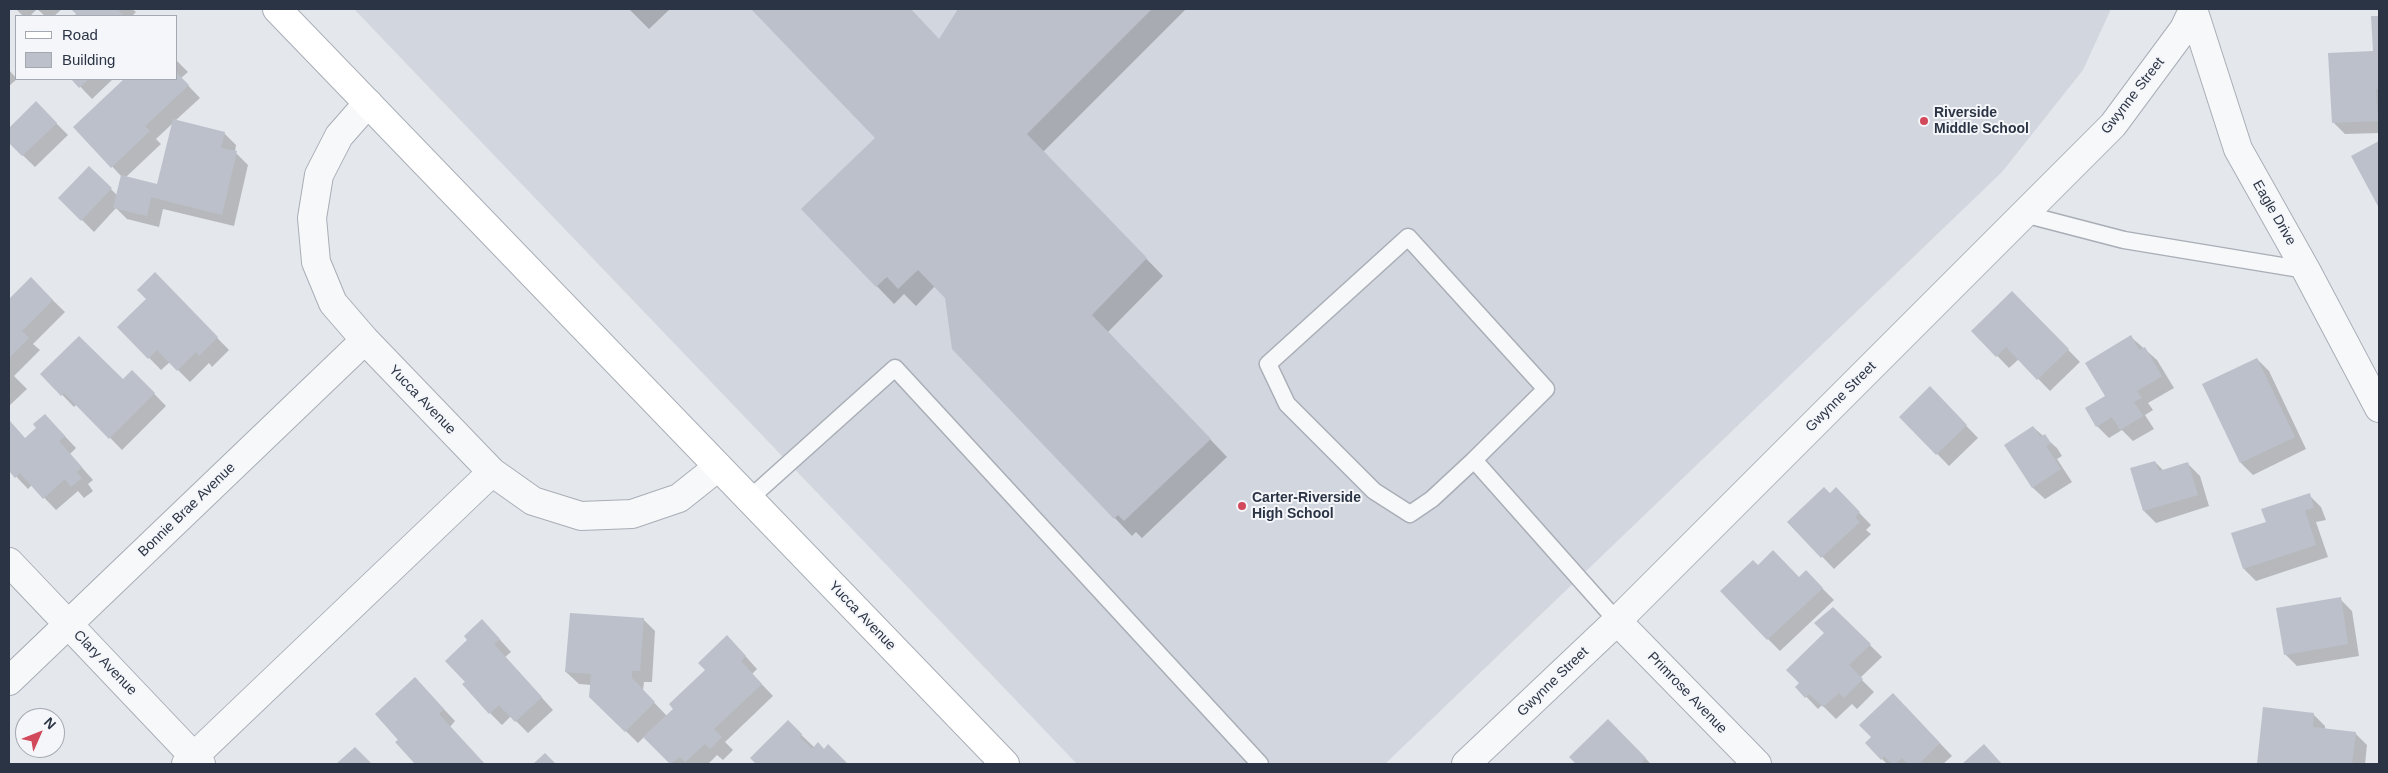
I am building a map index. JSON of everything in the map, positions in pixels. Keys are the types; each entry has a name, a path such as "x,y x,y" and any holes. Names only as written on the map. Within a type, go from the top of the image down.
{"street":[{"name":"Yucca Avenue","path":"277,9 1005,764"},
{"name":"Gwynne Street","path":"1466,764 1617,621 2113,125 2184,29 2192,9"},
{"name":"Eagle Drive","path":"2192,9 2238,149 2306,270 2379,408"},
{"name":"Yucca Avenue","path":"368,103 339,136 319,175 312,218 316,262 333,302 365,340 492,472 533,501 581,516 632,514 678,498 718,467"},
{"name":"Bonnie Brae Avenue","path":"9,681 365,340"},
{"path":"194,762 492,472"},
{"name":"Clary Avenue","path":"9,562 194,762"},
{"name":"Primrose Avenue","path":"1617,621 1757,764"}],"lane":[{"path":"2024,214 2124,240 2306,270"},
{"path":"1408,238 1546,389 1474,460 1432,500 1410,514 1374,491 1287,404 1268,364 1408,238"},
{"path":"749,499 895,368 1260,764"},
{"path":"1474,460 1617,621"}],"shaded area":[{"name":"Carter-Riverside High School","path":"354,9 2111,9 2083,70 2002,172 1385,764 1077,764"}],"building":[{"path":"117,9 123,15 75,15 72,10"},
{"path":"751,9 911,9 939,39 958,9 1152,9 1027,134 1147,258 1092,315 1211,439 1124,521 1118,515 1114,519 952,349 945,298 918,270 898,289 887,277 876,287 801,209 875,138"},
{"path":"2371,16 2379,16 2379,89 2376,89 2378,121 2332,123 2328,53 2373,51"},
{"path":"178,74 189,85 145,126 150,131 111,168 73,127 123,80 178,80"},
{"path":"72,80 88,80 79,88"},
{"path":"36,101 57,123 22,156 9,143 9,128"},
{"path":"173,119 225,132 221,148 237,151 222,215 151,197 147,216 113,208 121,175 157,184"},
{"path":"2379,141 2379,208 2351,156"},
{"path":"89,166 112,188 81,221 58,198"},
{"path":"155,272 218,337 199,356 196,352 177,371 157,350 148,359 117,327 146,299 137,290"},
{"path":"31,277 53,300 22,331 29,338 9,358 9,299"},
{"path":"2012,291 2069,349 2037,380 2006,347 1996,357 1971,331"},
{"path":"2131,335 2139,350 2145,347 2162,376 2137,391 2142,398 2134,402 2143,416 2120,430 2112,417 2096,427 2085,408 2105,396 2085,363"},
{"path":"79,336 123,379 132,370 155,393 109,439 64,393 61,396 40,374"},
{"path":"2257,358 2295,437 2240,463 2202,384"},
{"path":"1930,386 1967,425 1936,455 1899,417"},
{"path":"45,414 65,436 59,441 82,467 77,472 82,478 71,487 65,479 43,499 20,473 15,478 9,471 9,420 25,438 36,428 33,424"},
{"path":"2033,426 2041,437 2045,434 2051,443 2046,446 2061,469 2032,488 2004,445"},
{"path":"2155,461 2159,471 2188,462 2198,495 2143,511 2130,468"},
{"path":"1824,487 1830,493 1836,487 1860,512 1855,517 1860,522 1821,558 1787,522"},
{"path":"2310,493 2314,508 2305,510 2316,545 2243,569 2231,533 2266,522 2261,509"},
{"path":"1773,550 1799,577 1806,570 1823,588 1767,640 1720,591 1753,560 1758,565"},
{"path":"2341,597 2348,644 2284,655 2276,608"},
{"path":"1833,607 1871,644 1849,665 1863,679 1844,698 1839,693 1823,707 1809,694 1805,698 1795,687 1799,683 1786,670 1824,633 1814,623"},
{"path":"570,613 644,618 640,671 632,671 632,678 655,702 625,732 589,697 591,674 565,672"},
{"path":"482,619 500,639 494,644 542,697 515,722 499,705 489,714 462,684 465,682 445,661 467,640 464,636"},
{"path":"727,635 746,656 741,661 762,684 714,729 722,737 710,749 705,744 685,762 680,757 670,764 643,737 673,709 669,704 705,670 698,663"},
{"path":"415,677 444,709 439,714 485,764 415,764 395,742 398,740 375,714"},
{"path":"1893,693 1940,743 1919,764 1908,764 1902,758 1895,764 1892,764 1884,756 1881,760 1865,743 1871,737 1859,725"},
{"path":"2263,707 2314,713 2313,727 2356,732 2352,764 2257,764"},
{"path":"1608,719 1646,758 1640,764 1576,764 1569,757"},
{"path":"788,720 802,734 800,737 812,749 818,742 824,749 828,744 848,764 756,764 750,758"},
{"path":"1984,744 2002,764 1962,764"},
{"path":"355,747 372,764 336,764"},
{"path":"545,753 556,764 533,764"}],"place":[{"name":"Riverside Middle School","path":"1924,121"},
{"name":"Carter-Riverside High School","path":"1242,506"}]}
